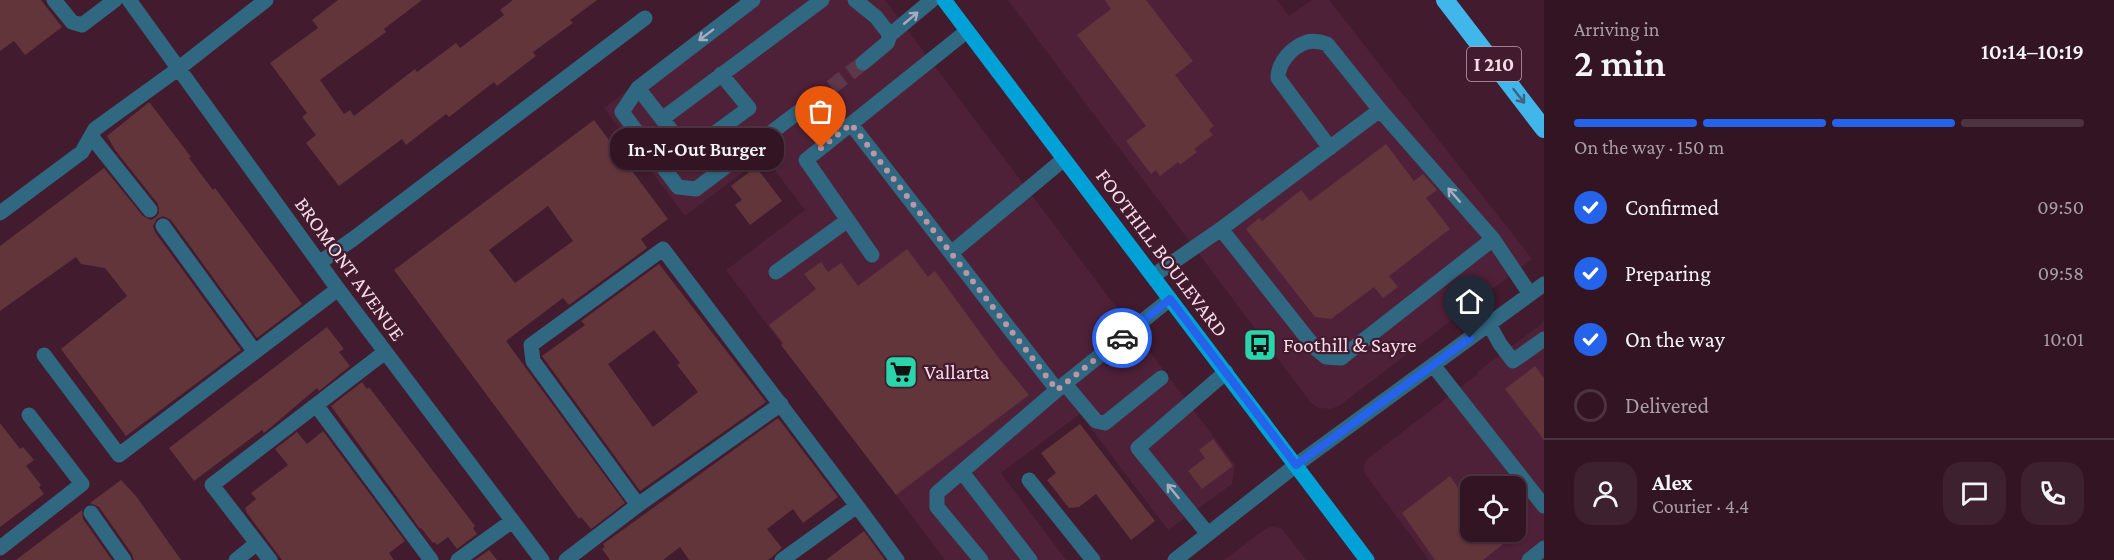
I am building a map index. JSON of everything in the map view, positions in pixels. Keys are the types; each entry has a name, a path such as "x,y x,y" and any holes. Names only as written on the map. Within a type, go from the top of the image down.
{"highway":[{"name":"I 210","path":"1445,0 1544,129"}],"main road":[{"name":"FOOTHILL BOULEVARD","path":"944,0 1367,560"}],"street":[{"path":"54,0 72,22 82,26 115,0"},
{"name":"BROMONT AVENUE","path":"129,0 338,289 542,560"},
{"path":"0,213 82,152 95,129 178,69 266,0"},
{"path":"753,0 638,88 622,112 678,187 696,189 813,101"},
{"path":"662,119 822,0"},
{"path":"855,0 876,17 890,35"},
{"path":"863,63 887,43 890,35 932,0"},
{"path":"319,263 645,18"},
{"path":"872,255 806,160 967,31"},
{"path":"1330,148 1278,78 1278,68 1283,58 1307,42 1316,41 1327,44 1380,110 1492,239 1530,294"},
{"path":"638,88 689,152 749,108 722,74"},
{"path":"1153,276 1221,229 1380,110"},
{"path":"851,124 951,253 1061,387 1096,421 1105,423 1161,378"},
{"path":"91,136 150,210"},
{"path":"951,253 1064,159"},
{"path":"776,272 848,220"},
{"path":"163,226 255,352"},
{"path":"1221,229 1315,348 1326,357 1341,358 1492,239"},
{"path":"638,505 533,361 531,345 663,249 897,560"},
{"path":"1175,560 1296,465 1544,284"},
{"path":"44,355 119,455 338,289"},
{"path":"981,560 937,507 937,493 1061,387 1170,299"},
{"path":"1489,324 1513,361 1544,339"},
{"path":"270,560 212,485 385,352"},
{"path":"1433,365 1544,506"},
{"path":"1208,534 1138,448 1226,372"},
{"path":"566,560 638,505 780,404"},
{"path":"315,405 431,560"},
{"path":"0,548 82,484 29,415"},
{"path":"962,472 1030,560"},
{"path":"1029,480 1093,560"},
{"path":"782,560 857,506"},
{"path":"91,513 124,560"},
{"path":"458,560 512,520"},
{"path":"236,560 257,543"},
{"path":"1529,560 1544,548"}],"shaded area":[{"path":"747,0 885,0 1235,465 1232,484 1168,530 1080,414 1001,473 1066,560 945,560 726,270 805,210 764,156 685,216 604,108"},
{"path":"1008,0 1277,0 1289,16 1312,0 1329,0 1532,259 1339,406 1330,409 1318,408 1311,403"},
{"path":"1544,320 1544,560 1429,560 1365,474 1366,460 1478,374 1477,372"},
{"path":"1273,526 1282,529 1306,560 1224,560 1265,529"}],"building":[{"path":"0,0 41,0 62,27 25,55 14,41 0,51"},
{"path":"338,0 422,0 384,29 386,32 320,80 344,114 350,110 354,116 415,69 417,72 456,43 460,48 504,15 500,10 513,0 597,0 570,20 573,23 533,52 536,56 497,86 494,82 449,117 446,114 406,145 402,139 339,186 306,143 316,135 302,117 307,113 270,63 318,28 312,20"},
{"path":"1105,0 1146,0 1193,61 1175,75 1214,126 1209,130 1213,135 1194,149 1197,152 1180,165 1178,162 1160,176 1156,170 1151,174 1126,141 1146,126 1077,35 1111,9"},
{"path":"148,103 302,304 257,338 171,220 163,216 157,219 153,226 155,232 241,350 126,436 61,349 127,296 105,268 81,264 76,257 0,311 0,246 104,168 143,216 151,220 156,217 159,213 158,204 115,150 107,136"},
{"path":"594,120 668,219 641,239 647,248 569,305 563,298 506,341 625,503 591,529 581,517 579,519 394,270","holes":["548,206 573,241 515,283 489,250"]},
{"path":"1386,144 1414,181 1423,174 1437,190 1426,198 1450,229 1389,276 1398,287 1383,298 1374,287 1331,319 1315,317 1246,229 1259,218 1262,221 1301,190 1310,201"},
{"path":"756,167 782,201 750,225 735,205 742,200 731,186"},
{"name":"Vallarta","path":"907,249 928,277 935,271 1029,395 896,495 781,345 783,343 769,325 816,289 804,274 821,262 828,272 841,263 858,286"},
{"path":"659,264 766,402 640,491 542,356 585,325 581,321","holes":["654,330 680,363 677,365 698,392 653,427 608,364"]},
{"path":"327,327 344,349 339,352 350,366 319,391 317,388 264,433 262,430 194,481 169,448"},
{"path":"1535,366 1544,378 1544,440 1505,389"},
{"path":"362,382 367,389 369,387 475,526 473,528 477,534 457,549 448,537 437,545 420,529 331,406"},
{"path":"778,418 838,497 803,523 793,509 767,529 782,548 773,556 768,560 689,560 680,547 663,560 610,560 602,549 605,547 603,544"},
{"path":"0,423 20,449 23,447 34,460 26,466 41,485 39,487 44,494 0,527"},
{"path":"1080,424 1155,521 1131,540 1096,494 1079,507 1069,508 1047,480 1056,473 1041,453"},
{"path":"323,431 405,541 389,553 394,560 282,560 247,513 245,508 256,499 251,493 288,465 275,449 297,432 307,444"},
{"path":"1213,439 1233,466 1202,489 1188,471 1205,458 1199,450"},
{"path":"1450,476 1460,488 1460,542 1506,542 1483,560 1435,560 1402,513"},
{"path":"121,480 136,496 181,560 134,560 99,507 90,503"},
{"path":"82,510 83,519 112,560 16,560"},
{"path":"864,531 885,560 826,560"},
{"path":"489,550 497,560 475,560"}],"tunnel":[{"path":"813,101 863,63"}],"way so far":[{"path":"821,148 851,124 1057,390 1122,338"}],"place":[{"name":"In-N-Out Burger","path":"821,148"},
{"name":"Foothill & Sayre","path":"1260,345"},
{"name":"Vallarta","path":"901,372"}],"route":[{"path":"1122,338 1170,299 1296,465 1470,338"}]}
